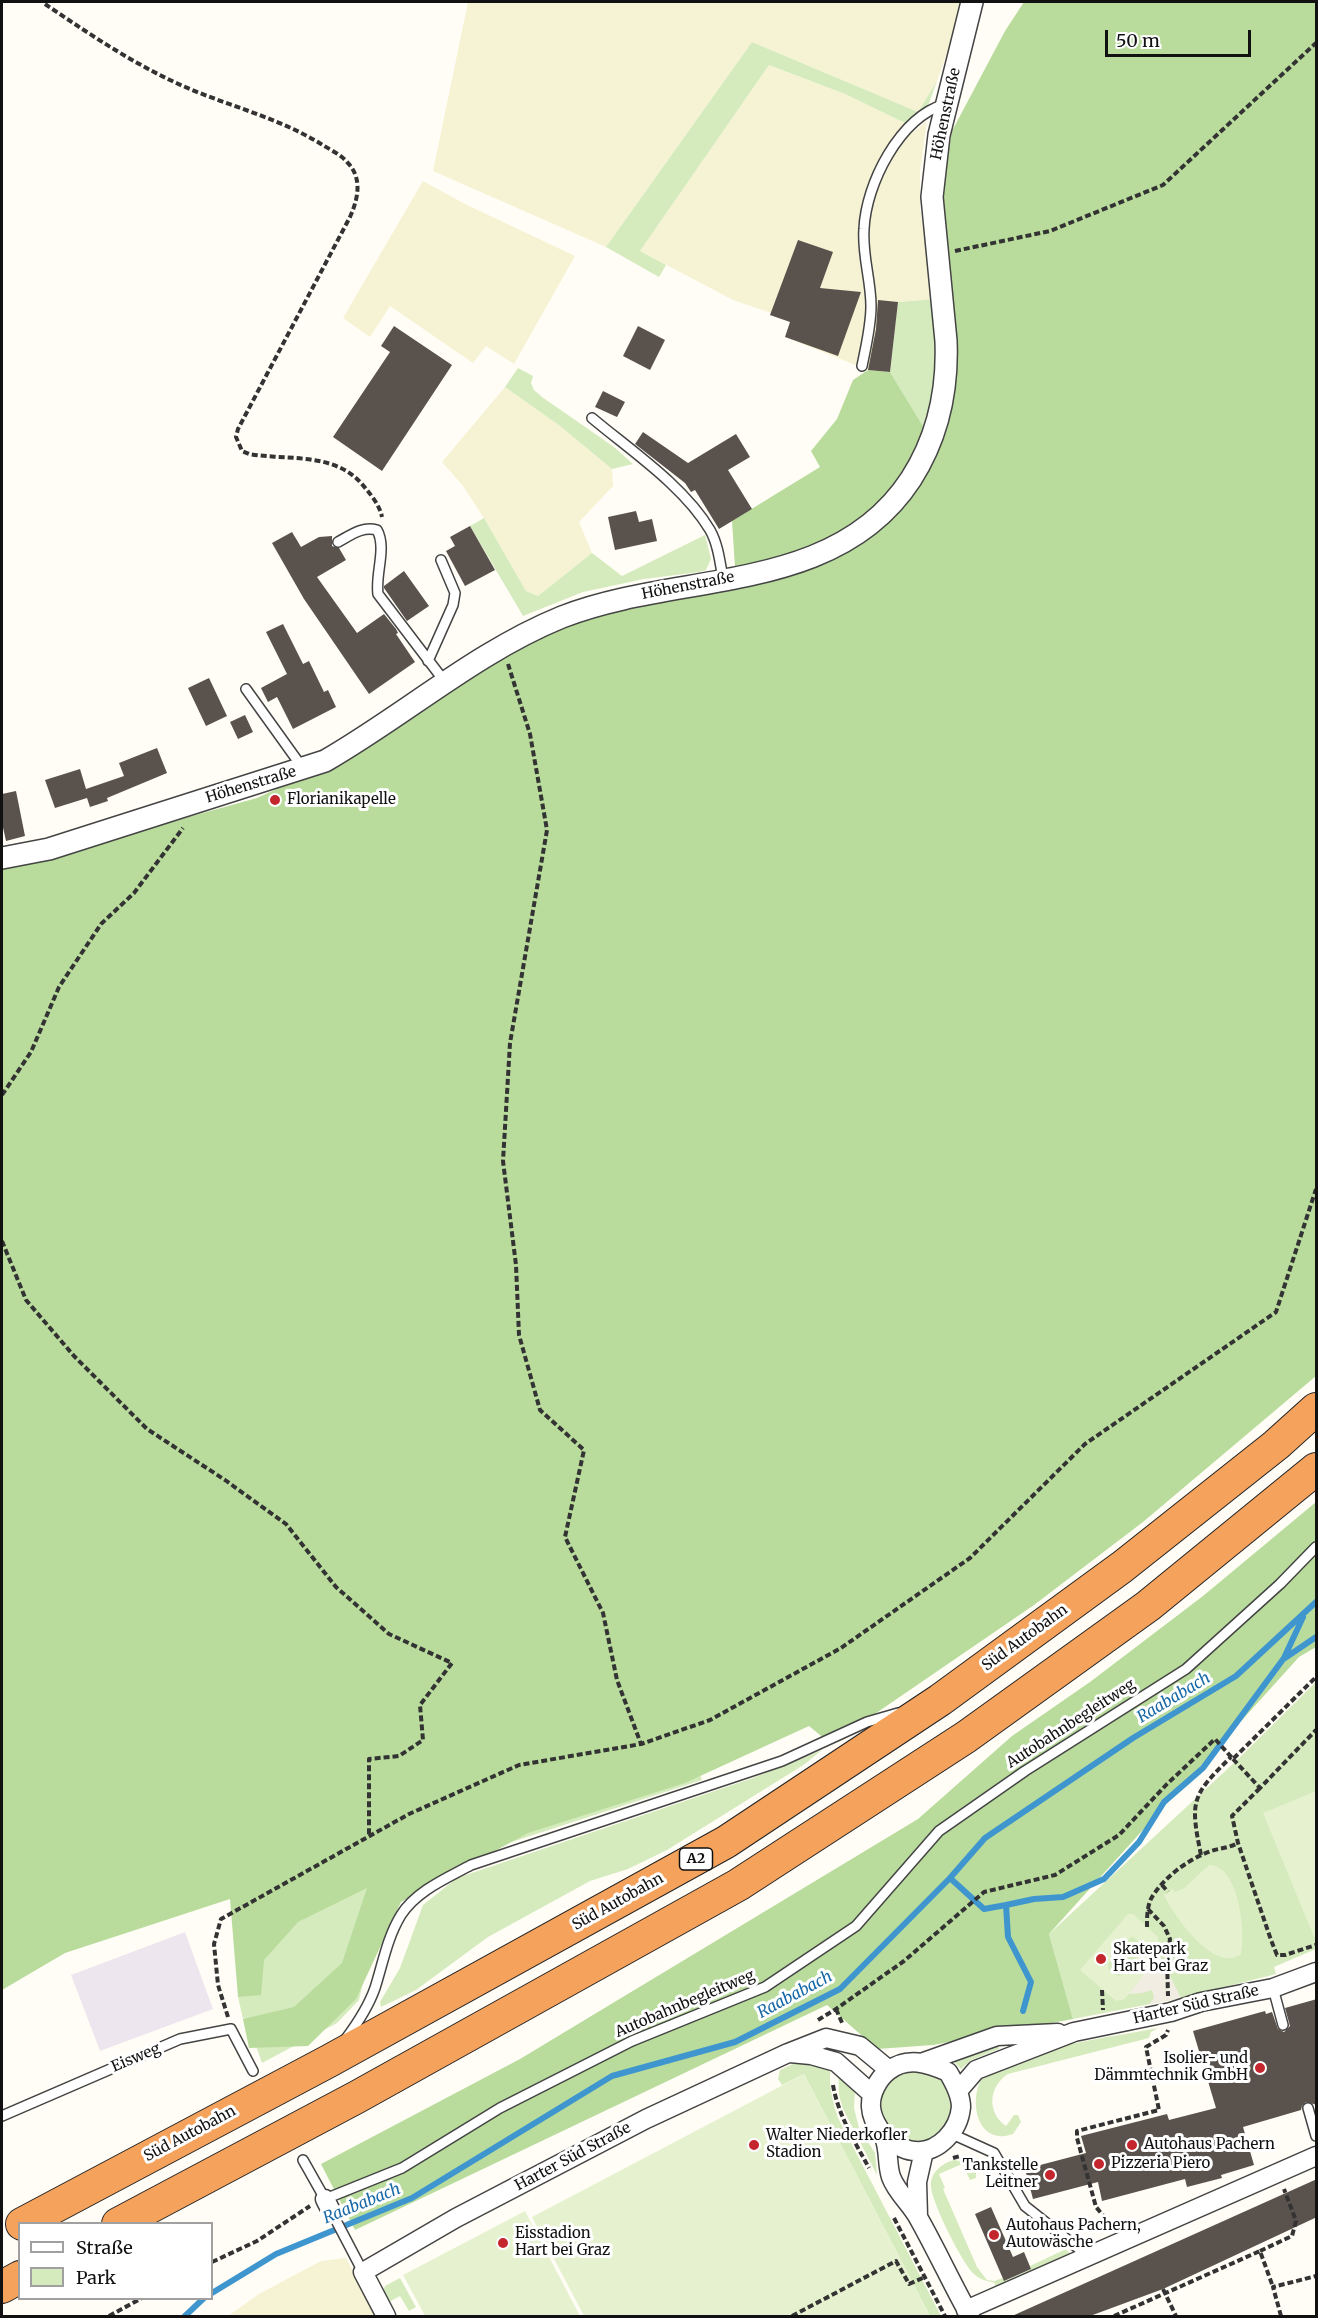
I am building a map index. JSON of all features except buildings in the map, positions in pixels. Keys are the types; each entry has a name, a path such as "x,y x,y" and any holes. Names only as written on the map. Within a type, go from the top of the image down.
{"highway":[{"name":"Süd Autobahn","path":"25,2222 329,2061 726,1842 940,1700 1122,1568 1276,1445 1317,1409"},
{"path":"120,2222 357,2097 738,1885 966,1737 1148,1606 1317,1468"},
{"name":"Süd Autobahn","path":"2,2235 18,2226"},
{"path":"2,2287 18,2278"}],"street":[{"name":"Höhenstraße","path":"2,858 49,849 325,761 358,742 502,646 532,630 591,608 638,596 782,568 830,550 858,534 878,518 904,490 929,447 942,405 946,341 932,197 939,135 972,2"},
{"name":"Harter Süd Straße","path":"958,2091 975,2070 1074,2032 1170,2006 1273,1988 1317,1972"},
{"name":"Harter Süd Straße","path":"363,2272 456,2218 646,2119 788,2053 826,2038 860,2046 889,2070 907,2062 924,2062 997,2036 1074,2032"},
{"path":"788,2053 812,2055 836,2062 872,2094"},
{"path":"885,2139 913,2151 924,2151 941,2144 952,2133 961,2107 958,2091 948,2072 924,2062"},
{"path":"889,2070 880,2079 872,2094 871,2107 875,2126 885,2139 891,2177 918,2216 968,2313 1088,2256 1317,2156"},
{"path":"918,2216 917,2182 924,2151"},
{"path":"363,2272 386,2316"}],"lane":[{"path":"862,366 871,309 864,250 864,229 870,193 877,174 899,139 932,108 946,104"},
{"path":"591,418 671,485 702,519 716,543 723,579"},
{"path":"338,542 361,530 370,528 377,530 381,537 376,583 378,594 446,683"},
{"path":"428,661 453,605 455,593 441,560"},
{"path":"246,689 304,769"},
{"name":"Autobahnbegleitweg","path":"327,2204 402,2168 500,2108 632,2041 765,1987 856,1926 939,1831 1025,1771 1186,1669 1280,1584 1317,1547"},
{"path":"329,2061 361,2018 374,1989 385,1947 402,1914 428,1888 471,1865 782,1761 867,1722 940,1700"},
{"path":"1273,1988 1283,2025"},
{"path":"231,2029 253,2071"},
{"name":"Eisweg","path":"2,2116 180,2039 231,2029"},
{"path":"1308,2108 1317,2136"},
{"path":"952,2133 994,2152 1025,2206 1088,2256"},
{"path":"303,2160 363,2272"}],"path":[{"path":"45,4 104,43 170,81 305,134 347,162 355,173 358,189 357,200 350,217 237,429 236,437 242,451 249,454 318,460 346,469 362,482 381,512 384,527 381,537"},
{"path":"937,254 1050,231 1163,185 1317,44"},
{"path":"502,646 530,734 547,830 510,1043 503,1150 516,1265 519,1335 540,1410 584,1450 565,1537 603,1613 617,1680 641,1744"},
{"path":"2,1095 31,1052 59,987 101,924 134,893 176,839 202,800"},
{"path":"231,2029 218,1984 214,1944 221,1919 410,1814 519,1765 641,1744 710,1720 841,1648 970,1558 1085,1444 1276,1312 1317,1188"},
{"path":"2,1241 26,1300 74,1356 147,1429 225,1480 286,1524 336,1587 389,1634 452,1663 420,1705 423,1740 399,1756 369,1758 369,1837"},
{"path":"1201,1855 1194,1808 1202,1786 1317,1677"},
{"path":"1317,1730 1232,1816 1238,1843 1277,1955 1285,1955 1317,1945"},
{"path":"963,1910 984,1892 1055,1875 1119,1835 1167,1784 1215,1739 1260,1788"},
{"path":"1147,1927 1148,1909 1153,1895 1162,1885 1189,1861 1238,1843"},
{"path":"1162,1885 1168,1892"},
{"path":"1128,2239 1118,2233 1096,2207 1077,2131 1159,2110 1146,2047 1166,2035 1171,2025 1167,1959 1170,1940 1164,1926 1148,1909"},
{"path":"944,2160 960,2156 974,2165 994,2152"},
{"path":"1114,2316 1166,2295 1292,2236 1296,2221 1278,2173"},
{"path":"213,2262 257,2241 315,2203 327,2204"},
{"path":"1260,2251 1281,2316"},
{"path":"792,2316 896,2261 909,2284 924,2277"},
{"path":"1273,2287 1317,2276"},
{"path":"1163,2289 1176,2316"},
{"path":"109,2316 138,2300"}],"shaded area":[{"path":"468,2 965,2 937,81 918,112 752,42 606,247 433,171"},
{"path":"769,65 845,94 909,125 891,157 902,141 927,121 920,171 920,210 936,299 898,302 890,372 868,370 785,337 790,322 733,300 640,251"},
{"path":"423,181 465,204 575,256 514,364 486,346 473,363 390,306 370,337 343,318"},
{"path":"505,387 560,426 612,469 613,486 579,522 592,553 538,596 526,591 484,518 463,486 442,462"},
{"path":"185,1932 213,2009 100,2051 71,1975"},
{"path":"1159,1954 1181,1998 1149,2004 1154,1998 1152,1990 1129,1994"},
{"path":"346,2258 377,2316 228,2316 259,2294 321,2261"}],"green space":[{"path":"1024,2 1316,2 1316,1376 1143,1522 1034,1605 831,1744 809,1726 685,1783 528,1833 401,1902 356,1999 308,2046 249,2048 243,2019 294,2007 342,1963 367,1888 298,1922 264,1960 261,1995 238,1997 230,1899 65,1953 2,1990 2,863 51,855 257,798 325,767 563,618 833,558 882,528 910,499 927,474 944,438 951,414 955,379 941,192 952,131 1005,31"},
{"path":"752,42 918,112 937,81 928,106 909,125 845,94 769,65 640,251 666,265 659,277 606,247"},
{"path":"936,299 942,358 926,431 890,372 898,302"},
{"path":"518,368 533,376 531,383 534,390 542,397 614,447 633,464 612,469 560,426 505,387"},
{"path":"868,370 890,372 926,431 910,465 893,488 874,507 855,523 834,536 788,554 735,567 732,521 820,467 811,451 837,419 853,380"},
{"path":"484,518 526,591 538,596 592,553 622,576 705,535 711,559 706,570 644,579 583,592 523,616 470,526"},
{"path":"1316,1502 1316,1647 1299,1657 1049,1934 1073,2019 933,2045 877,2049 827,2005 355,2230 321,2164 520,2059 918,1819 1012,1736 1090,1682 1203,1596"},
{"path":"1316,1682 1316,1949 1274,1967 1276,1974 1181,1998 1073,2019 1049,1934 1235,1762"},
{"path":"687,1735 702,1780 478,1853 400,1899 366,1969 359,2000 337,2023 262,2063 246,2018 243,2019 238,1997 242,1996 243,1927"},
{"path":"822,1750 805,1764 667,1850 628,1869 590,1881 488,1937 416,1990 381,2007 380,2002 400,1968 423,1905 457,1878 753,1778"},
{"path":"1316,1791 1316,1936 1314,1937 1263,1813"},
{"path":"1209,1865 1219,1868 1227,1876 1234,1887 1238,1901 1242,1931 1241,1954 1230,1958 1207,1950 1196,1940 1176,1916 1164,1895 1172,1889 1175,1892 1183,1889"},
{"name":"Skatepark Hart bei Graz","path":"1128,1914 1133,1914 1158,1937 1159,1954 1125,1999 1116,2001 1080,1970","holes":["1132,1936 1144,1946 1122,1975 1118,1976 1109,1970 1108,1964"]},
{"path":"1158,2028 1151,2032 1149,2038 1008,2074 1001,2079 992,2100 993,2107 995,2114 1006,2126 1014,2115 1018,2115 1021,2122 1013,2134 999,2136 990,2133 978,2117 976,2096 979,2085 983,2076 996,2066 1050,2049"},
{"path":"999,2045 999,2049 971,2060 961,2069 954,2062 977,2050"},
{"path":"818,2060 831,2063 831,2091 838,2118 941,2316 930,2316 804,2074 782,2085 778,2079 780,2070 795,2063"},
{"path":"838,2067 855,2090 854,2108 859,2128 875,2153 877,2175 843,2109 839,2095"},
{"path":"917,2069 937,2075 947,2085 953,2105 947,2125 937,2135 917,2141 897,2135 887,2125 881,2105 887,2085 897,2075"},
{"name":"Walter Niederkofler Stadion","path":"804,2074 930,2316 584,2316 532,2217"},
{"path":"954,2160 964,2162 976,2169 976,2178 970,2180 962,2164 939,2174 945,2188 943,2189 977,2267 987,2280 994,2281 1003,2278 1005,2281 1066,2249 1070,2254 1000,2285 995,2286 995,2283 976,2276 955,2245 932,2194 931,2181 935,2172"},
{"name":"Eisstadion Hart bei Graz","path":"525,2211 580,2316 425,2316 403,2275"},
{"path":"400,2278 416,2307 409,2311 400,2296 387,2303 382,2294 385,2286"}],"waterway":[{"name":"Raababach","path":"213,2292 276,2254 412,2198 612,2076 735,2042 840,1989 950,1878 985,1838 1133,1738 1236,1676 1316,1602"},
{"path":"1006,1905 1034,1899 1063,1897 1104,1879 1139,1842 1164,1802 1203,1768 1284,1658 1303,1617"},
{"path":"1285,1658 1316,1637"},
{"path":"950,1878 984,1909 1006,1905 1008,1937 1031,1982 1023,2011"},
{"name":"Raababach","path":"185,2316 202,2300"}],"place":[{"name":"Florianikapelle","path":"275,800"},
{"name":"Skatepark Hart bei Graz","path":"1101,1959"},
{"name":"Isolier- und Dämmtechnik GmbH","path":"1260,2068"},
{"name":"Walter Niederkofler Stadion","path":"754,2145"},
{"name":"Autohaus Pachern","path":"1132,2145"},
{"name":"Pizzeria Piero","path":"1099,2164"},
{"name":"Tankstelle Leitner","path":"1050,2175"},
{"name":"Autohaus Pachern, Autowäsche","path":"994,2235"},
{"name":"Eisstadion Hart bei Graz","path":"503,2243"}]}
